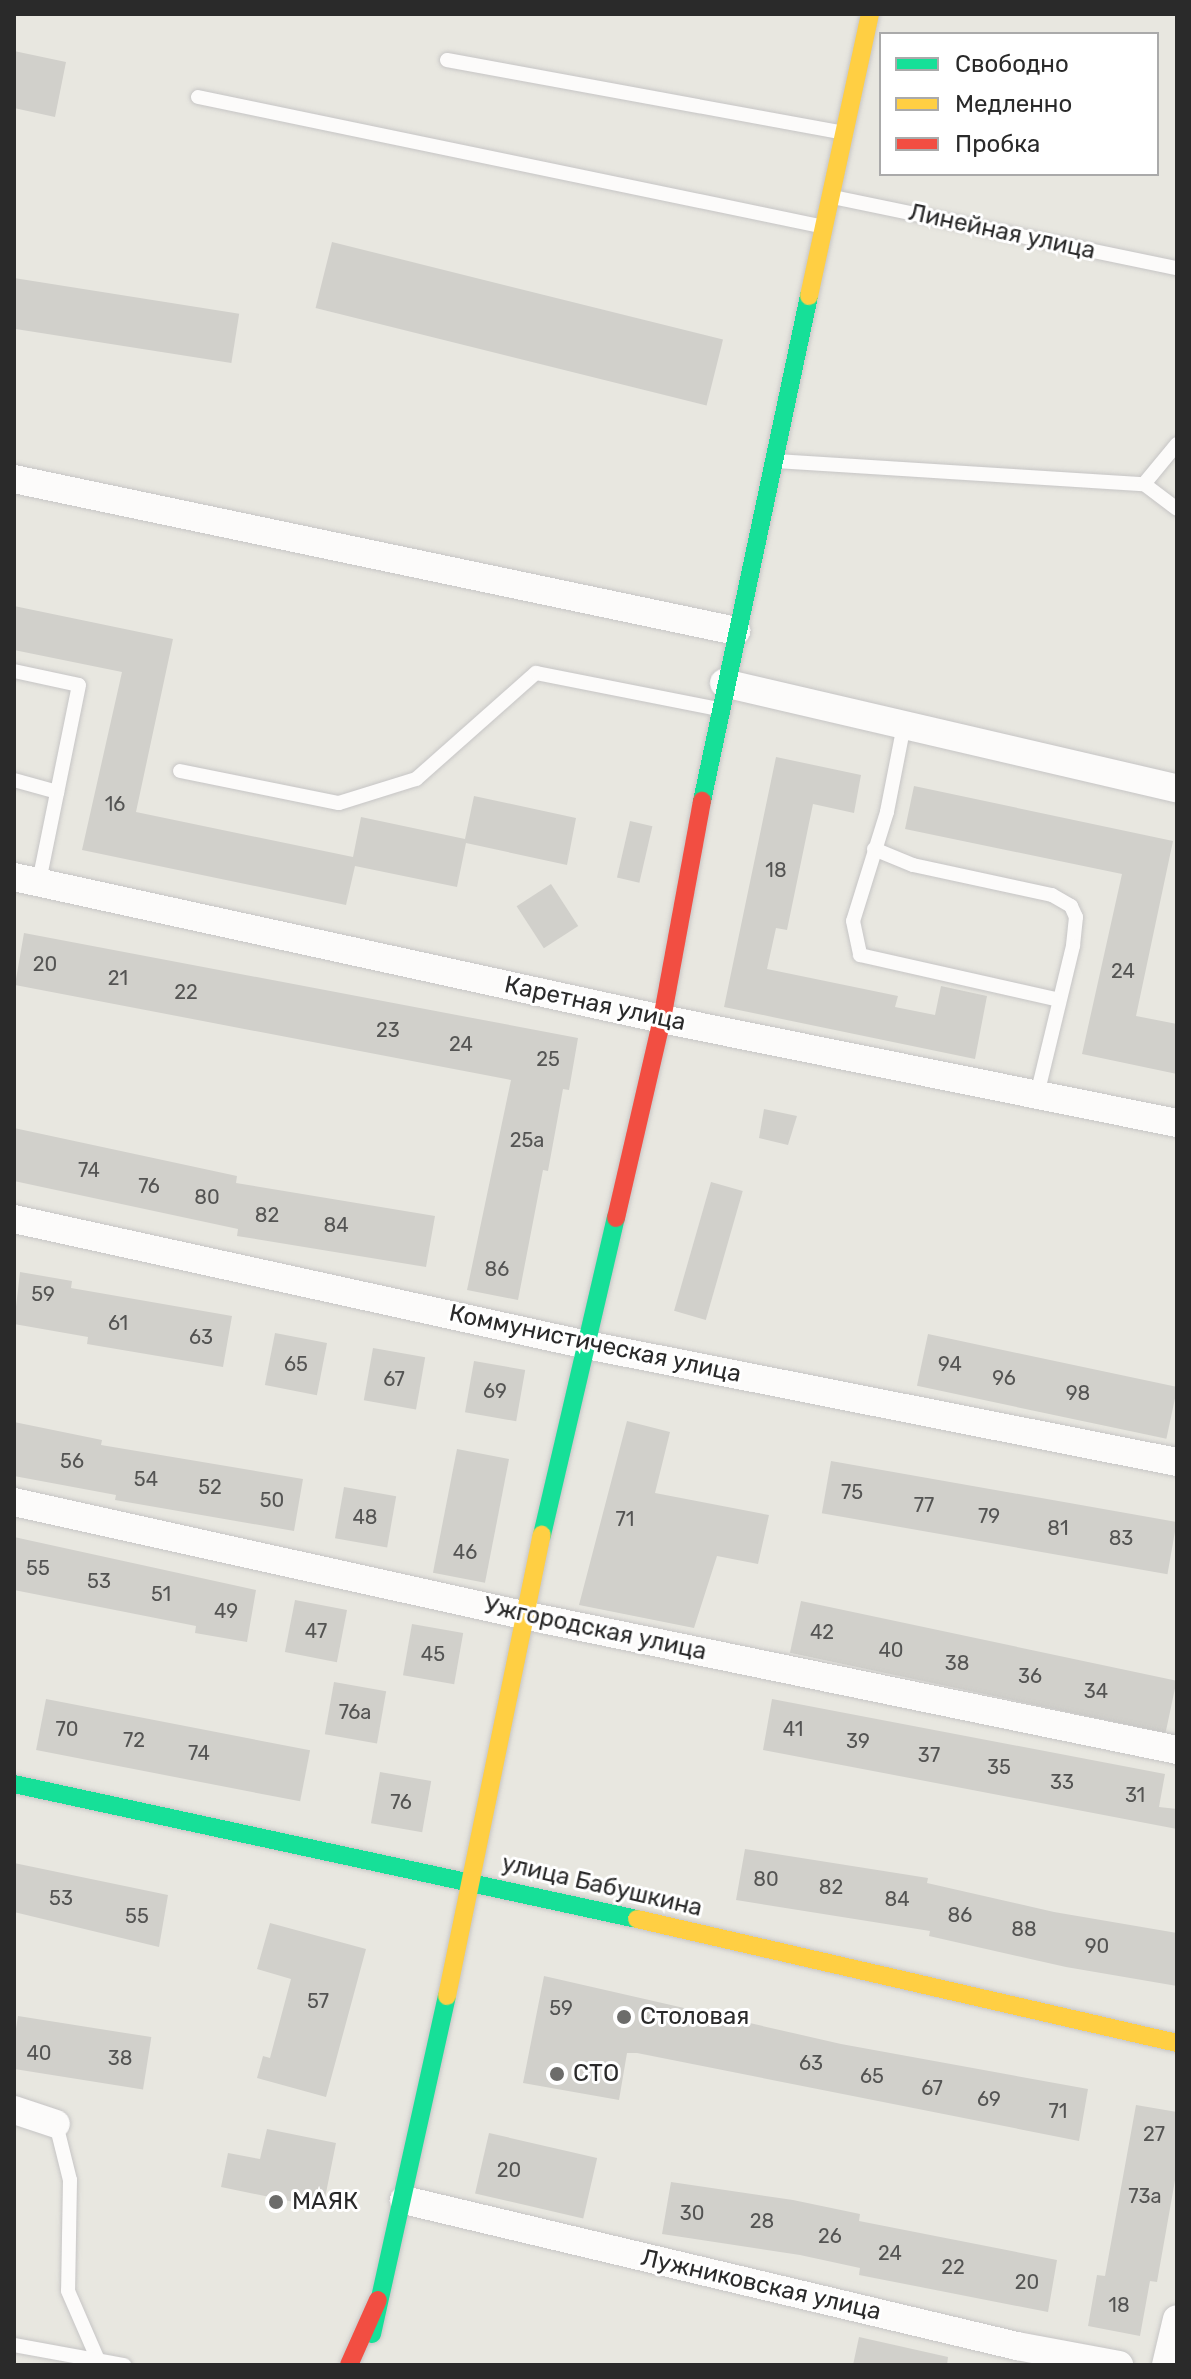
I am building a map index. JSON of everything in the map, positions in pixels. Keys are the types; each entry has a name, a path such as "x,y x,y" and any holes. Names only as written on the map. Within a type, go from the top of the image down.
{"main road":[{"path":"365,2365 404,2200 472,1881 523,1615 662,1019 721,696 826,195 870,14"},
{"name":"улица Бабушкина","path":"14,1784 472,1881 1177,2043"},
{"path":"378,2300 382,2353"},
{"path":"349,2365 378,2300"}],"street":[{"path":"14,479 736,631"},
{"path":"721,696 904,725 1177,788"},
{"name":"Каретная улица","path":"27,879 662,1019 1177,1123"},
{"name":"Коммунистическая улица","path":"14,1219 587,1345 1177,1462"},
{"name":"Ужгородская улица","path":"14,1502 523,1615 1177,1750"},
{"path":"14,2110 56,2124"},
{"name":"Лужниковская улица","path":"404,2200 1014,2356 1119,2365"},
{"path":"1166,2365 1177,2319"}],"lane":[{"path":"447,60 842,132"},
{"path":"198,97 820,226"},
{"name":"Линейная улица","path":"826,195 1177,268"},
{"path":"1144,484 1177,444"},
{"path":"771,461 1144,484 1177,509"},
{"path":"14,671 79,685 57,792 27,879"},
{"path":"180,771 339,803 416,779 536,673 721,696"},
{"path":"904,725 887,812 853,921 860,955 1059,1000"},
{"path":"14,780 57,792"},
{"path":"874,849 913,865 1065,900 1076,917 1037,1095"},
{"path":"56,2124 70,2180 68,2291 98,2360"},
{"path":"14,2345 124,2365"}],"building":[{"path":"14,51 66,62 55,117 14,108"},
{"path":"332,242 723,339 707,405 316,308"},
{"path":"14,278 239,314 231,363 14,329"},
{"path":"14,606 173,639 136,812 353,857 361,817 465,839 474,796 576,818 567,865 466,843 457,887 355,866 346,905 82,850 122,672 14,650"},
{"path":"776,757 861,775 854,813 813,804 787,930 776,928 767,969 898,996 895,1007 935,1015 941,986 987,996 975,1059 724,1007"},
{"path":"914,786 1173,841 1136,1016 1177,1024 1177,1074 1082,1054 1122,874 905,829"},
{"path":"630,821 652,826 639,883 617,878"},
{"path":"551,884 578,926 544,948 517,906"},
{"path":"24,933 578,1038 569,1090 563,1089 548,1171 543,1170 518,1300 467,1290 511,1080 15,985"},
{"path":"764,1109 797,1116 788,1145 759,1138"},
{"path":"14,1128 237,1176 236,1183 435,1216 426,1267 237,1236 238,1229 14,1181"},
{"path":"711,1182 743,1191 706,1320 674,1311"},
{"path":"20,1272 72,1281 71,1288 232,1316 223,1367 87,1344 88,1337 14,1324"},
{"path":"275,1333 327,1343 317,1395 265,1385"},
{"path":"928,1334 1177,1387 1166,1439 917,1386"},
{"path":"373,1348 425,1357 416,1409 364,1400"},
{"path":"474,1361 525,1370 516,1421 465,1412"},
{"path":"627,1421 670,1432 655,1493 769,1515 758,1564 717,1556 694,1628 579,1605"},
{"path":"14,1422 102,1440 101,1445 303,1479 294,1531 115,1500 116,1495 14,1476"},
{"path":"457,1449 509,1459 485,1583 433,1573"},
{"path":"831,1461 1177,1522 1167,1574 822,1513"},
{"path":"344,1487 396,1496 387,1547 335,1538"},
{"path":"14,1537 256,1590 247,1642 195,1633 196,1626 14,1590"},
{"path":"295,1600 347,1610 337,1662 285,1652"},
{"path":"801,1601 1177,1681 1166,1733 790,1653"},
{"path":"412,1624 463,1633 454,1684 403,1675"},
{"path":"334,1682 386,1691 377,1743 325,1734"},
{"path":"46,1699 310,1750 300,1801 36,1750"},
{"path":"772,1699 1165,1774 1159,1807 1177,1809 1177,1829 763,1750"},
{"path":"380,1772 431,1781 422,1832 371,1823"},
{"path":"745,1849 928,1878 927,1883 1054,1912 1177,1933 1177,1986 1066,1967 929,1936 930,1931 736,1900"},
{"path":"14,1863 168,1895 159,1947 14,1912"},
{"path":"270,1923 366,1949 326,2097 257,2078 263,2056 270,2058 291,1979 257,1969"},
{"path":"544,1976 841,2044 1088,2089 1079,2141 637,2053 627,2053 619,2100 523,2083"},
{"path":"18,2016 151,2037 143,2089 14,2069"},
{"path":"1136,2105 1177,2112 1177,2169 1157,2282 1150,2281 1140,2336 1088,2326 1097,2275 1105,2276"},
{"path":"267,2129 336,2143 323,2208 221,2187 228,2153 260,2159"},
{"path":"489,2133 597,2158 583,2218 475,2193"},
{"path":"671,2182 793,2200 860,2214 859,2221 1057,2260 1048,2312 859,2275 860,2268 800,2255 662,2234"},
{"path":"859,2337 948,2357 947,2365 853,2365"}],"traffic: fast":[{"path":"702,801 809,296"},
{"path":"542,1535 616,1218"},
{"path":"14,1784 637,1919"},
{"path":"372,2334 447,1996"}],"traffic: slow":[{"path":"809,296 870,14"},
{"path":"447,1996 542,1535"},
{"path":"637,1919 1177,2043"}],"traffic: jam":[{"path":"616,1218 662,1019 702,801"},
{"path":"349,2365 378,2300"}],"place":[{"name":"Столовая","path":"624,2017"},
{"name":"СТО","path":"557,2074"},
{"name":"МАЯК","path":"276,2202"}]}
